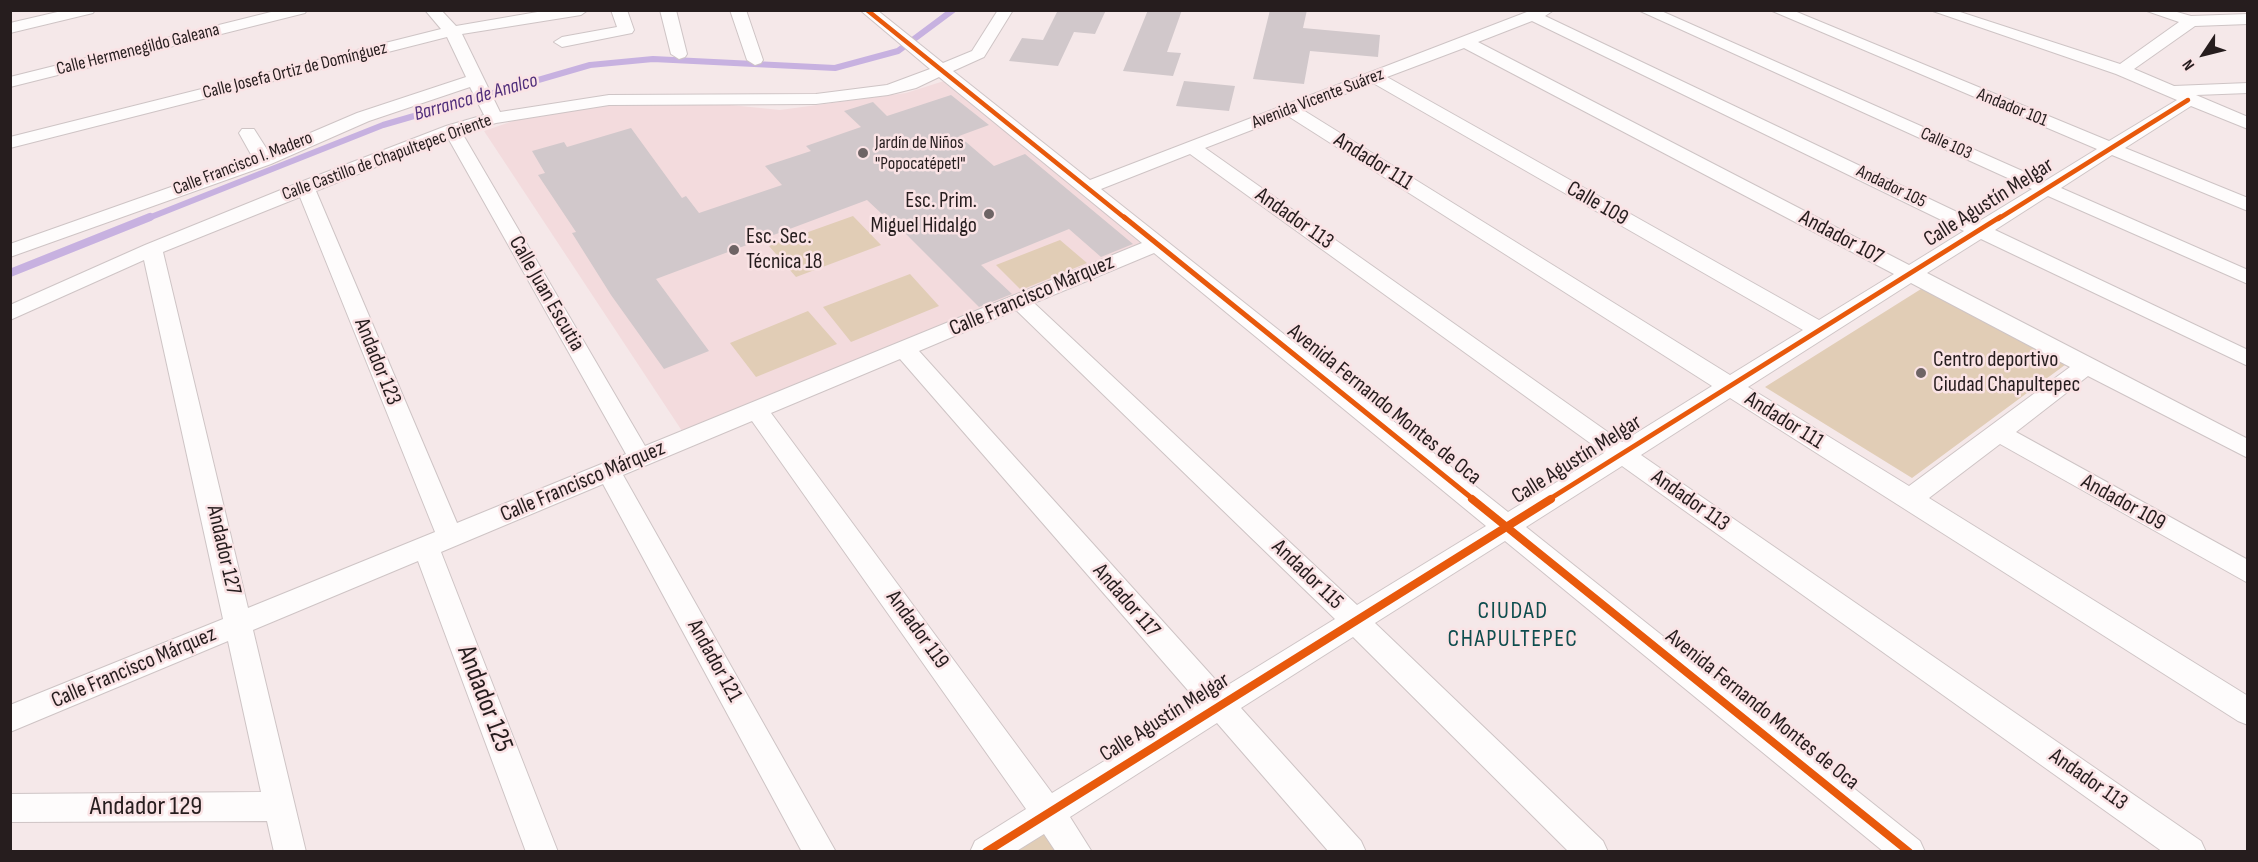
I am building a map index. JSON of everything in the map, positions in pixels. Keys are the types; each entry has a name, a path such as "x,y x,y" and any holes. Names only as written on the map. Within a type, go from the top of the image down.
{"street":[{"path":"10,28 88,10"},
{"name":"Calle Hermenegildo Galeana","path":"10,82 300,10"},
{"path":"432,10 452,31 485,96"},
{"name":"Calle Josefa Ortiz de Domínguez","path":"10,142 452,31 542,13 581,10"},
{"path":"561,42 626,30 619,10"},
{"path":"668,10 679,54"},
{"path":"738,10 755,60"},
{"name":"Avenida Fernando Montes de Oca","path":"867,10 1909,852"},
{"name":"Calle Castillo de Chapultepec Oriente","path":"10,313 152,249 452,130 485,96 609,100 816,99 888,90 978,54 1006,10"},
{"name":"Calle 103","path":"1645,10 2247,278"},
{"name":"Andador 101","path":"1777,10 2247,205"},
{"path":"1937,10 2122,70 2247,124"},
{"path":"2151,10 2191,21 2247,19"},
{"name":"Avenida Vicente Suárez","path":"1088,187 1540,13"},
{"name":"Andador 105","path":"1540,13 2247,359"},
{"path":"2122,70 2191,21"},
{"name":"Andador 107","path":"1466,42 2247,450"},
{"name":"Calle 109","path":"1374,77 1819,330"},
{"path":"2180,95 2247,88"},
{"name":"Calle Agustín Melgar","path":"986,852 2046,189 2110,148 2180,95"},
{"name":"Calle Francisco I. Madero","path":"10,251 264,160 363,117 485,96"},
{"name":"Andador 111","path":"1290,110 2247,712"},
{"name":"Calle Juan Escutia","path":"452,130 640,458"},
{"path":"248,133 264,160"},
{"name":"Andador 113","path":"1192,147 1622,453 2190,852"},
{"name":"Andador 123","path":"305,187 438,542"},
{"name":"Calle Francisco Márquez","path":"10,719 1155,244"},
{"name":"Andador 127","path":"152,249 240,624 290,852"},
{"name":"Andador 115","path":"1019,301 1355,621 1592,852"},
{"name":"Andador 117","path":"904,349 1350,852"},
{"path":"1909,500 2087,366"},
{"name":"Andador 119","path":"756,410 1076,852"},
{"name":"Andador 109","path":"1999,433 2247,573"},
{"name":"Andador 121","path":"608,471 820,852"},
{"name":"Andador 125","path":"438,542 542,852"},
{"name":"Andador 129","path":"10,808 281,806"}],"shaded area":[{"name":"Esc. Sec. Técnica 18","path":"944,81 1149,247 686,437 484,131 519,119 613,103 681,100 780,110 906,93"},
{"path":"853,216 881,245 796,277 769,246"},
{"path":"1060,240 1087,263 1021,290 996,265"},
{"path":"910,274 939,306 851,342 823,307"},
{"name":"Centro deportivo Ciudad Chapultepec","path":"1929,284 2073,359 1912,478 1765,387"},
{"path":"808,311 837,344 756,377 730,343"},
{"path":"1048,813 1076,852 986,852"}],"building":[{"path":"1058,10 1106,10 1095,34 1074,32 1058,66 1009,61 1022,38 1043,40"},
{"path":"1148,10 1182,10 1167,52 1181,53 1173,76 1123,71"},
{"path":"1270,10 1307,10 1303,28 1380,35 1378,57 1310,51 1304,84 1253,79"},
{"path":"1184,81 1235,86 1229,111 1176,106"},
{"path":"951,95 989,125 959,136 994,166 1025,154 1133,244 1101,257 1069,229 981,265 1012,294 979,307 885,213 882,214 867,200 656,279 709,351 664,369 611,295 572,233 576,232 538,175 545,173 532,151 564,142 567,147 631,128 682,198 686,196 699,213 782,185 765,166 811,151 806,146 861,127 844,111 873,102 887,116"}],"waterway":[{"name":"Barranca de Analco","path":"146,219 383,125 590,65 653,59 835,68 898,51 953,10"},
{"name":"Barranca de Analco","path":"10,273 150,217"}],"cycle path":[{"path":"867,10 1909,852"},
{"path":"986,852 2188,100"}],"place":[{"name":"Jardín de Niños \"Popocatépetl\"","path":"863,153"},
{"name":"Esc. Prim. Miguel Hidalgo","path":"989,214"},
{"name":"Esc. Sec. Técnica 18","path":"734,250"},
{"name":"Centro deportivo Ciudad Chapultepec","path":"1921,373"}],"district":[{"name":"CIUDAD CHAPULTEPEC","path":"1513,626"}]}
